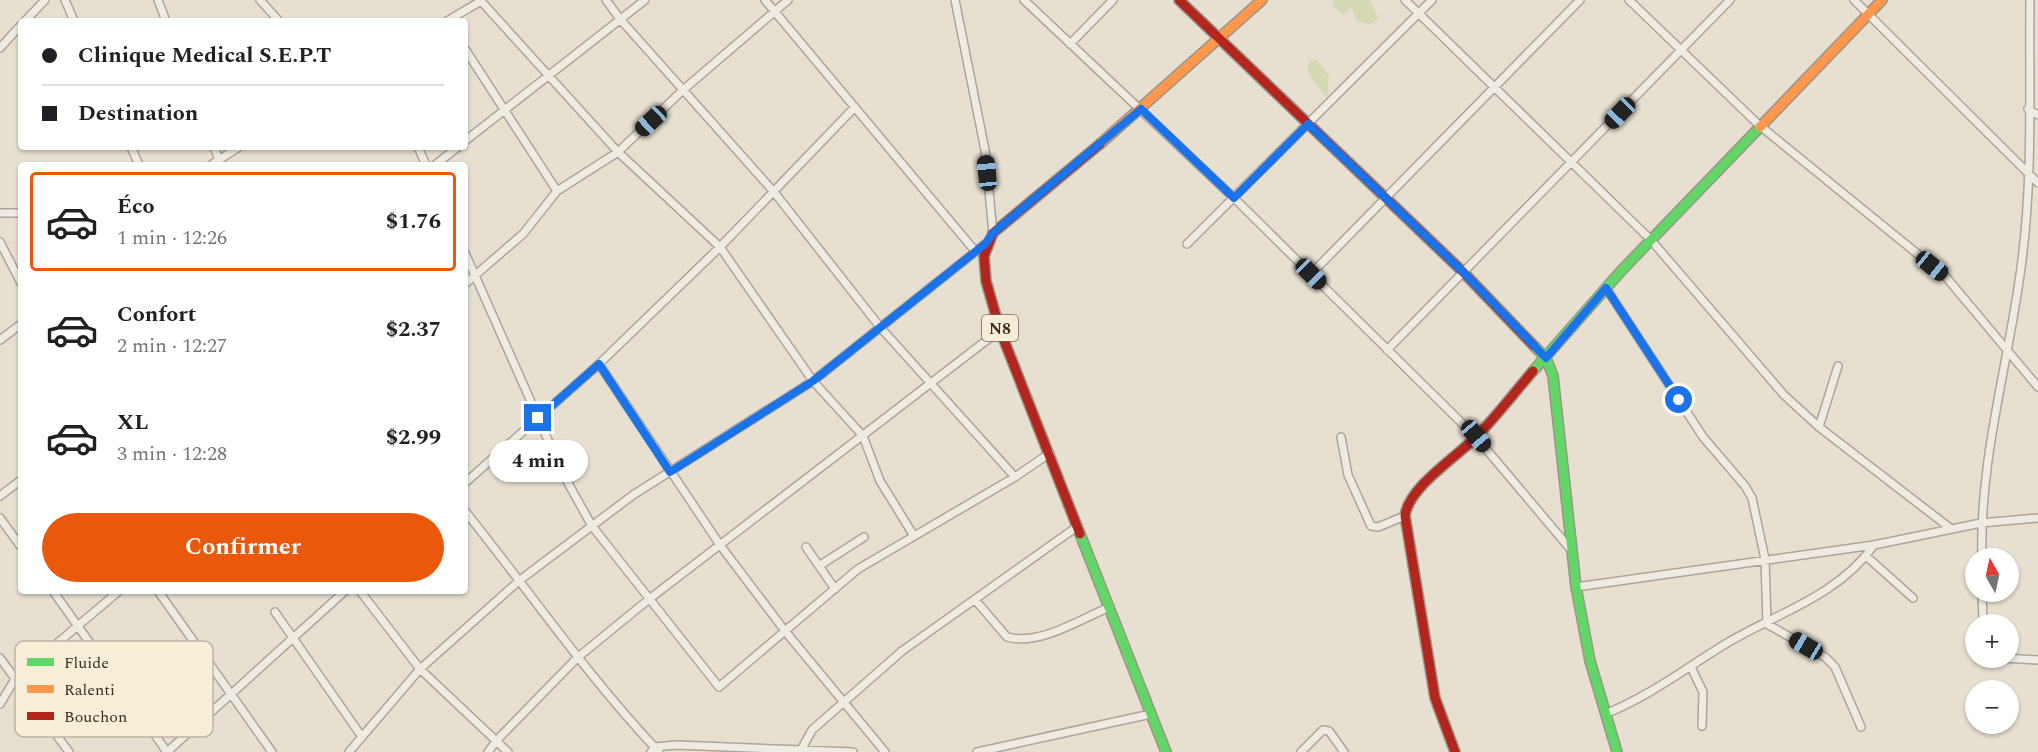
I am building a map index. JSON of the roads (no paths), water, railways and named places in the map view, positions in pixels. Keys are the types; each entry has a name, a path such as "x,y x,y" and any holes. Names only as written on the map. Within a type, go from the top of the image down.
{"street":[{"path":"28,18 45,0"},
{"path":"65,0 73,18"},
{"path":"158,0 165,18"},
{"path":"260,0 276,18"},
{"path":"606,0 620,19 774,192 880,327 1015,477"},
{"path":"468,139 645,0"},
{"path":"765,0 975,251"},
{"path":"468,281 523,234 557,190 618,152 683,90 788,0"},
{"path":"955,0 985,150 993,233"},
{"path":"1024,0 1234,198 1476,436 1572,552"},
{"path":"1070,44 1113,0"},
{"path":"1179,0 1463,272 1546,358 1553,376 1576,587 1590,661 1617,752"},
{"path":"349,752 420,669 520,580 670,472 813,381 985,244 993,233 1141,109 1262,0"},
{"path":"1405,0 1651,240 1784,395 1819,428 1950,528"},
{"path":"1187,244 1432,0"},
{"path":"1311,274 1580,0"},
{"path":"1629,0 1759,125 1946,277 2038,387"},
{"path":"1388,350 1730,0"},
{"path":"1854,0 2038,183"},
{"path":"1455,752 1435,698 1405,516 1406,505 1421,487 1476,436 1606,288 1759,125 1882,0"},
{"path":"1982,548 1981,523 2022,259 2027,172 2030,0"},
{"path":"452,18 481,1 618,152 720,247 813,381 863,436 880,481 914,536"},
{"path":"0,48 18,28"},
{"path":"468,54 557,190"},
{"path":"468,480 599,364 720,247 855,107"},
{"path":"2028,109 2038,116"},
{"path":"215,150 219,160"},
{"path":"216,162 234,150"},
{"path":"439,162 454,150"},
{"path":"0,213 18,213"},
{"path":"0,242 18,277"},
{"name":"N8","path":"985,244 983,267 1000,330 1166,752"},
{"path":"468,260 563,474 592,526 648,600 719,687 858,569 1015,477 1050,453"},
{"path":"1606,288 1703,437 1745,486 1752,498 1765,559 1767,624"},
{"path":"0,340 18,326"},
{"path":"488,752 496,740 577,658 648,600 1000,330"},
{"path":"599,364 720,545 785,631 885,752"},
{"path":"1819,428 1838,366"},
{"path":"1341,437 1348,475 1371,526 1378,527 1405,516"},
{"path":"0,496 18,482"},
{"path":"468,515 520,580 577,658 655,750 676,745 853,752"},
{"path":"0,518 18,543"},
{"path":"1576,587 1874,545 1981,523 2038,518"},
{"path":"801,750 812,730 842,701 902,651 976,601 1078,526"},
{"path":"819,566 864,537"},
{"path":"1605,714 1637,701 1729,642 1824,593 1866,556 1874,545"},
{"path":"806,547 835,589"},
{"path":"1866,556 1913,598"},
{"path":"55,594 89,641"},
{"path":"59,641 115,594"},
{"path":"160,594 193,641"},
{"path":"213,708 342,594"},
{"path":"362,594 420,669 508,752"},
{"path":"976,601 1007,637 1025,639 1044,637 1110,607"},
{"path":"275,612 362,737"},
{"path":"1767,624 1825,657 1835,667 1861,727"},
{"path":"0,658 15,679 0,704"},
{"path":"2019,659 2038,660"},
{"path":"1691,667 1703,692 1702,726"},
{"path":"213,670 272,752"},
{"path":"977,752 1151,714"},
{"path":"1301,752 1323,730 1329,731 1344,752"},
{"path":"58,737 69,752"},
{"path":"156,737 167,752 183,737"}]}
